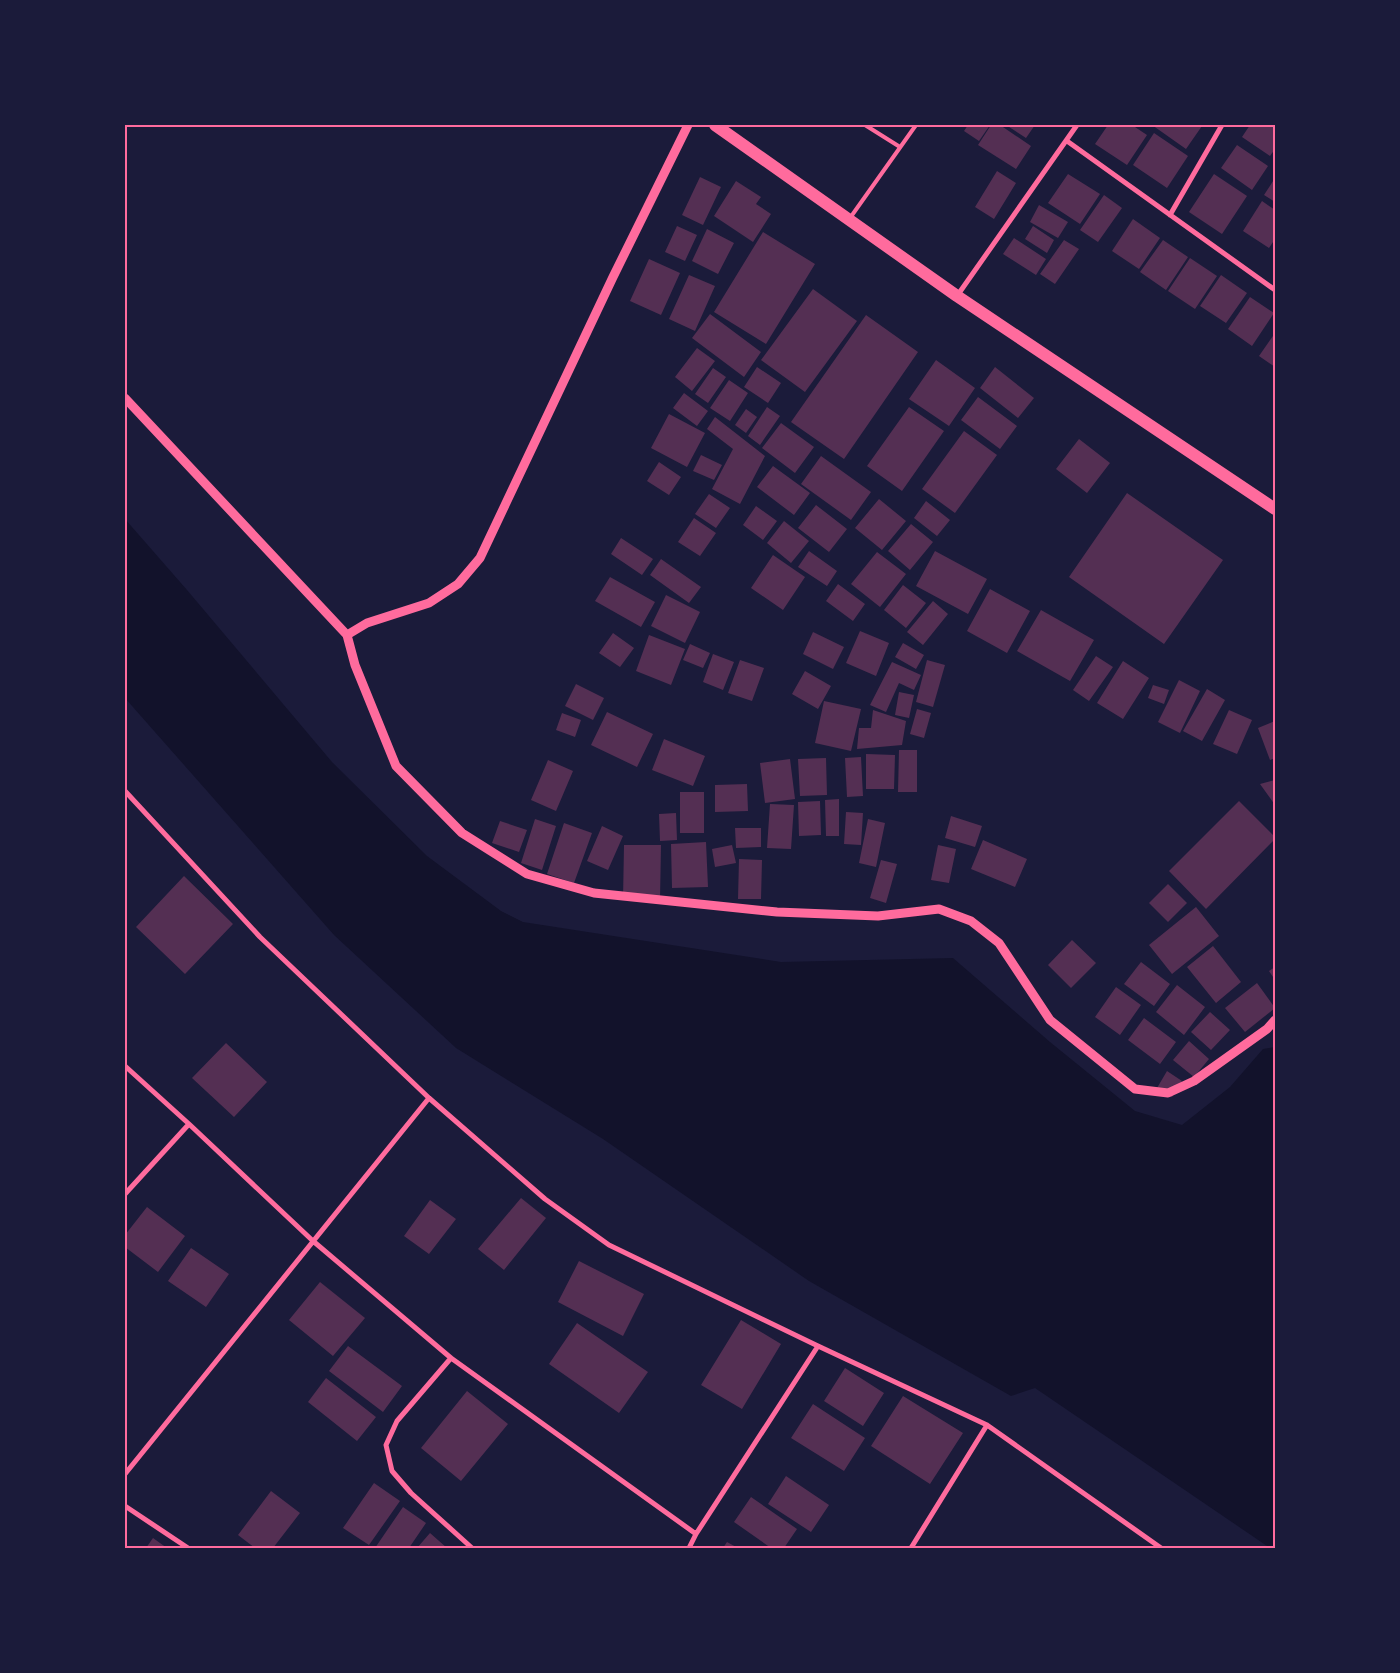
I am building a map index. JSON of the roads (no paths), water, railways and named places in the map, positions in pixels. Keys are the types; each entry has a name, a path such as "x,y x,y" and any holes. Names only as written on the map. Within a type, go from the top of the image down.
{"main road":[{"path":"715,125 957,296 1275,509"}],"street":[{"path":"347,635 367,623 429,603 458,584 480,558 613,277 688,125"},
{"path":"957,296 1077,125"},
{"path":"1170,215 1222,125"},
{"path":"1067,141 1273,289 1275,280"},
{"path":"125,398 347,635 355,665 396,766 462,833 527,874 594,893 768,911 878,916 939,909 971,920 999,943 1050,1020 1135,1089 1168,1093 1194,1081 1267,1029 1275,1020"},
{"path":"125,791 260,937 429,1098 545,1200 609,1245 818,1346 988,1425 1161,1548"},
{"path":"125,1066 313,1241 451,1358 696,1534"},
{"path":"125,1474 429,1098"},
{"path":"125,1194 189,1124"},
{"path":"689,1548 696,1534 818,1346"},
{"path":"451,1358 397,1420 386,1445 392,1471 411,1493 472,1548"},
{"path":"911,1548 988,1425"},
{"path":"125,1506 188,1548"}],"lane":[{"path":"865,125 900,147"},
{"path":"849,220 916,125"}]}
